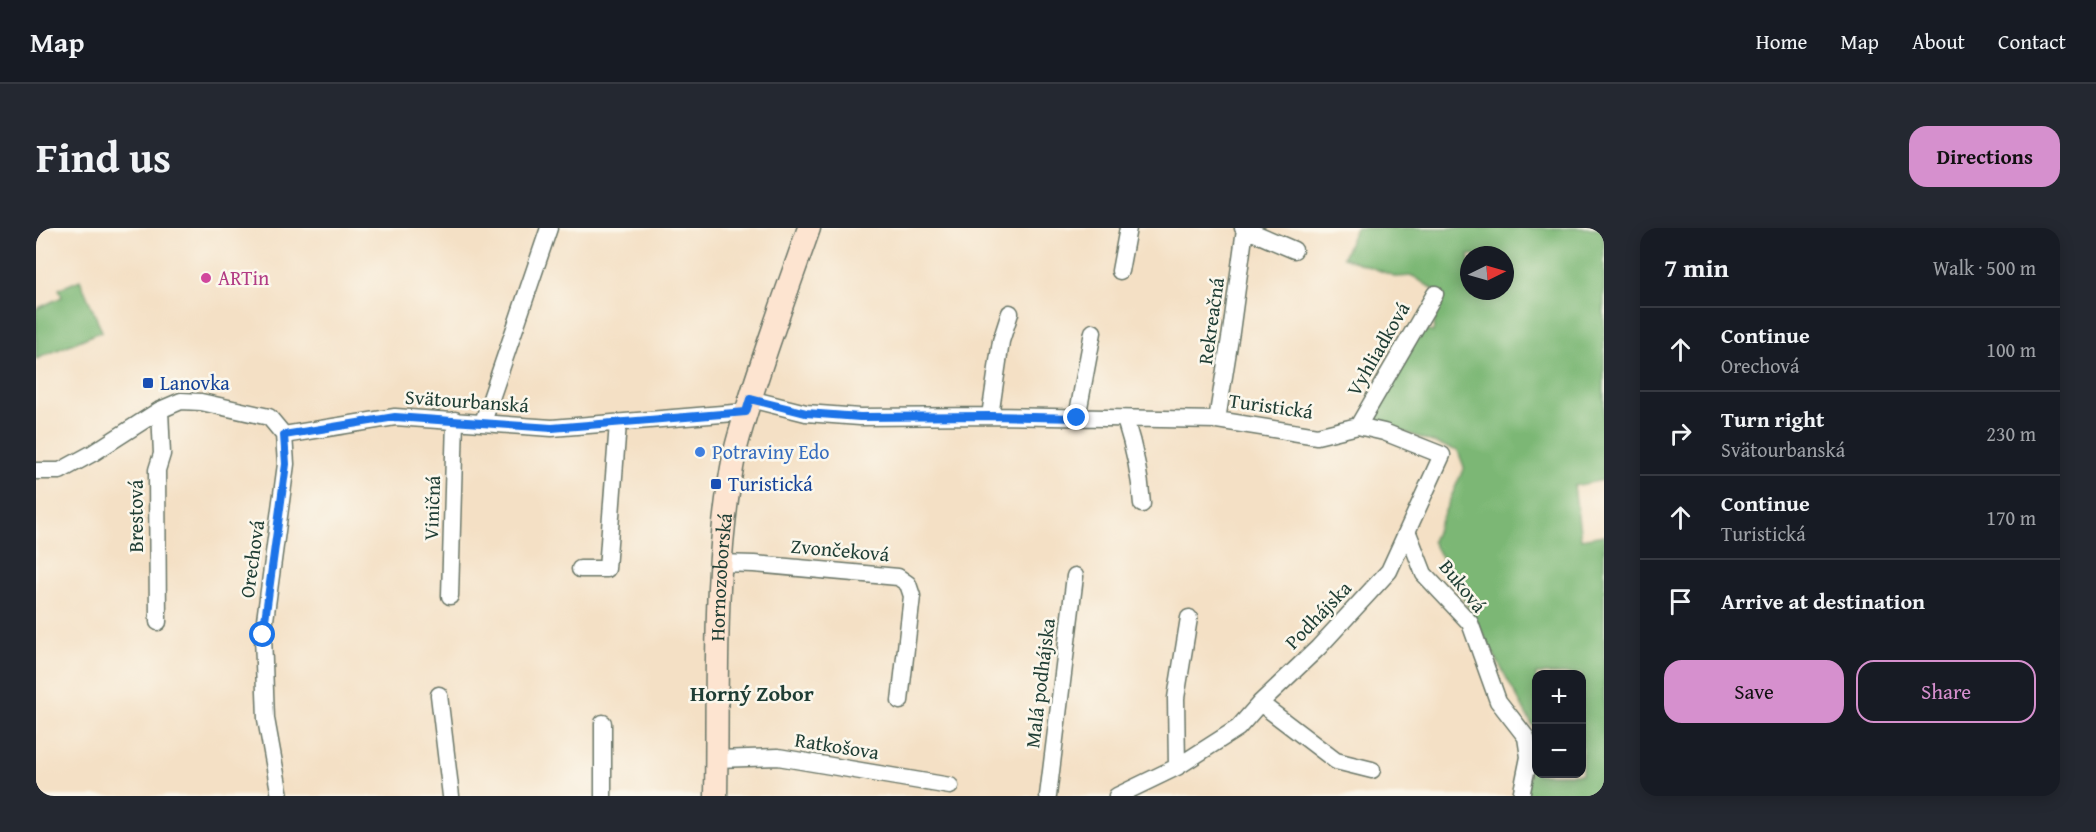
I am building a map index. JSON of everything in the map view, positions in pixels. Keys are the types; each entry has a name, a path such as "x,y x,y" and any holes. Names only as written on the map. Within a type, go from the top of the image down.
{"street":[{"path":"483,422 549,228"},
{"name":"Hornozoborská","path":"716,796 717,621 720,563 733,463 748,406 809,228"},
{"path":"1120,271 1128,228"},
{"name":"Rekreačná","path":"1216,420 1232,332 1244,228 1294,250"},
{"name":"Vyhliadková","path":"1358,426 1434,294"},
{"path":"990,416 1001,341 1010,313"},
{"path":"1077,418 1093,332"},
{"path":"36,471 60,471 93,453 160,410 181,401 201,402 269,417 284,435"},
{"name":"Svätourbanská","path":"284,435 395,417 552,428 618,423 748,406"},
{"name":"Turistická","path":"748,406 860,417 990,416 1216,420 1317,435 1358,426 1384,432 1442,455"},
{"name":"Brestová","path":"158,622 157,470 162,454 160,410"},
{"path":"1125,419 1141,482 1142,504"},
{"name":"Viničná","path":"450,596 455,420"},
{"path":"580,569 607,569 618,423"},
{"name":"Orechová","path":"280,796 266,719 263,635 286,464 284,435"},
{"name":"Podhájska","path":"1117,796 1177,767 1238,728 1260,703 1318,648 1389,571 1442,455"},
{"path":"36,460 60,471"},
{"name":"Buková","path":"1408,533 1424,574 1470,623 1498,701 1526,737 1529,757 1521,796"},
{"name":"Zvončeková","path":"720,563 898,577 908,584 912,596 900,701"},
{"name":"Malá podhájska","path":"1048,796 1075,576"},
{"path":"1177,767 1176,698 1189,618"},
{"path":"439,694 451,796"},
{"path":"1260,703 1336,760 1372,770"},
{"path":"603,723 603,796"},
{"name":"Ratkošova","path":"717,759 778,757 950,786"}],"green space":[{"path":"1356,228 1604,228 1604,480 1574,486 1581,539 1604,535 1604,796 1525,796 1532,759 1532,778 1586,778 1586,670 1532,670 1532,725 1432,541 1464,467 1458,451 1373,421 1418,329 1433,332 1439,293 1413,276 1397,277 1343,257"},
{"path":"80,280 102,331 36,359 36,309 62,297 59,289"}],"place":[{"name":"ARTin","path":"206,278"},
{"name":"Lanovka","path":"148,383"},
{"name":"Potraviny Edo","path":"700,452"},
{"name":"Turistická","path":"716,484"}],"district":[{"name":"Horný Zobor","path":"752,693"}],"route":[{"path":"263,635 286,464 284,435 395,417 552,428 618,423 746,412 750,399 806,413 860,417 1077,418"}]}
